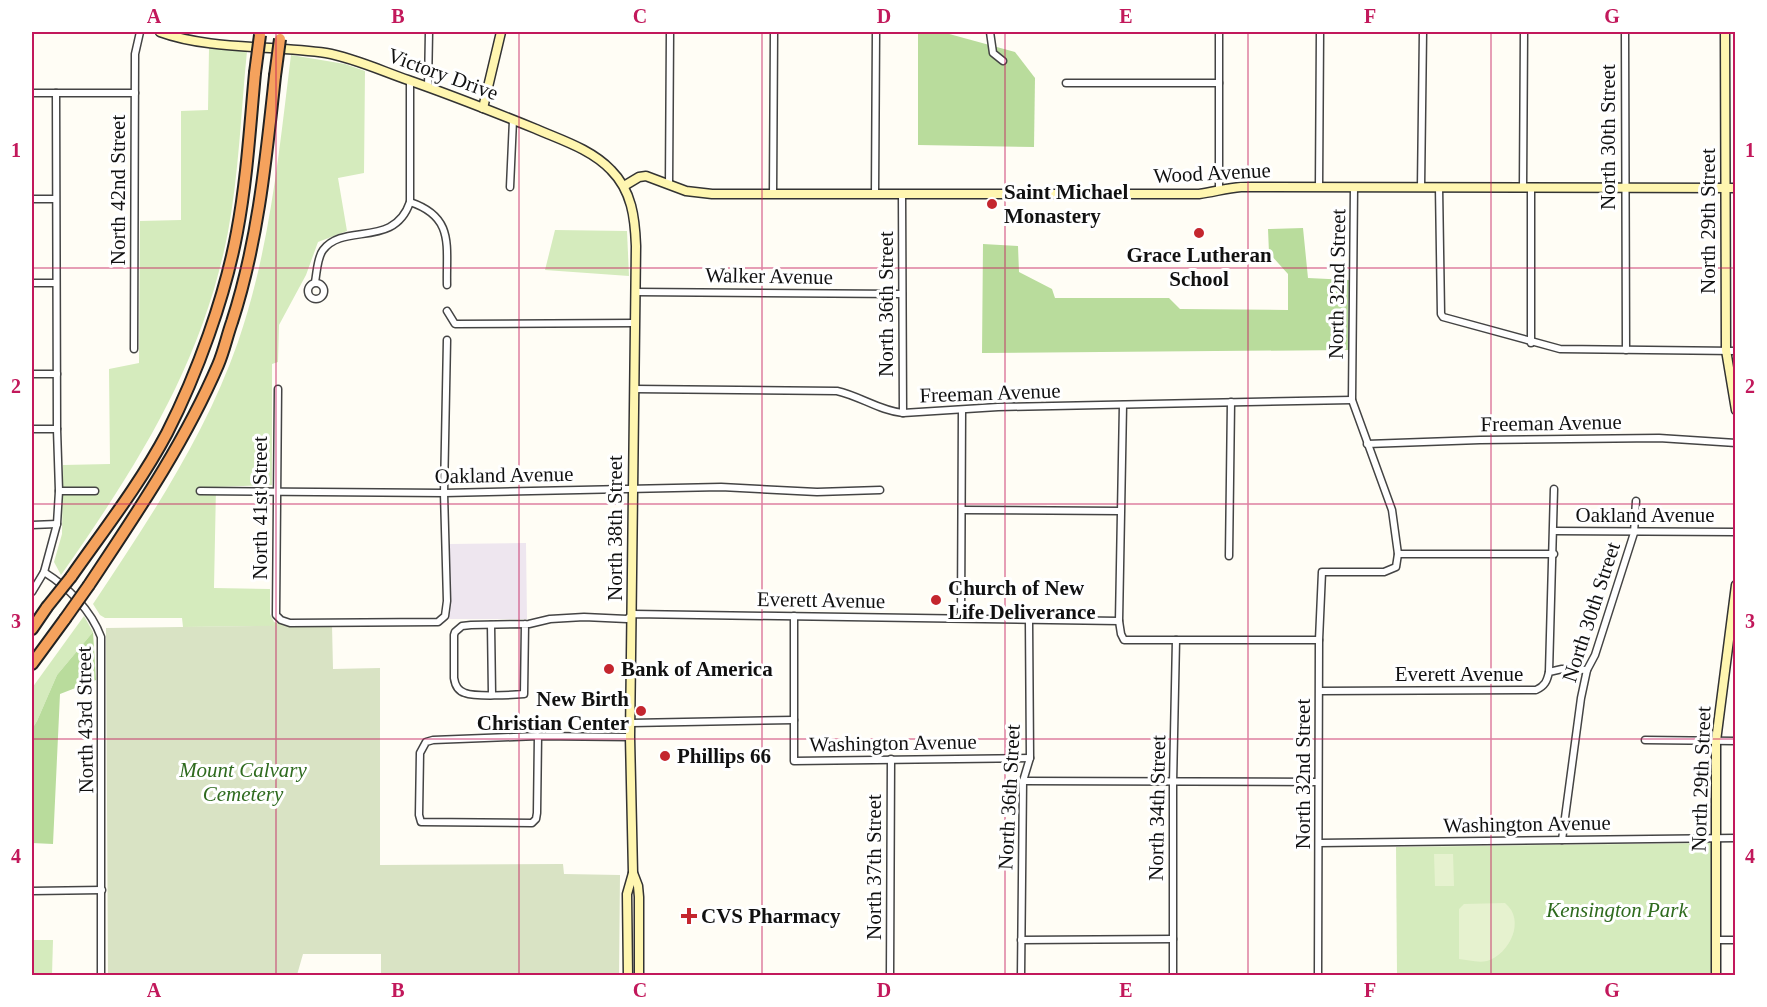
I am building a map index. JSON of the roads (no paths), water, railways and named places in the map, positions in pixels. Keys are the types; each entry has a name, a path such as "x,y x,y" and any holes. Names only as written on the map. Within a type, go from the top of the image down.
{"highway":[{"path":"32,629 71,577 150,461 193,378 220,300 237,232 260,33"},
{"path":"32,664 89,585 145,501 175,451 218,363 245,281 261,197 280,35"}],"street":[{"name":"North 42nd Street","path":"134,349 135,54 140,32"},
{"name":"Victory Drive","path":"159,32 326,53 347,58 429,87 559,139 599,159 611,169 624,186"},
{"path":"429,32 429,87"},
{"path":"483,108 501,32"},
{"path":"669,185 670,32"},
{"path":"773,194 774,32"},
{"path":"875,194 876,32"},
{"path":"990,32 993,52 1003,61"},
{"path":"1219,32 1219,189"},
{"name":"North 32nd Street","path":"1319,187 1320,32"},
{"path":"1421,187 1423,32"},
{"path":"1524,32 1531,343"},
{"name":"North 30th Street","path":"1625,32 1626,350"},
{"name":"North 29th Street","path":"1725,32 1725,188 1729,289 1726,350 1736,410"},
{"path":"315,282 322,251 330,243 389,228 400,222 407,212 411,202 410,81"},
{"path":"1066,83 1219,83"},
{"path":"32,93 135,93"},
{"path":"32,592 44,572 57,524 59,492 56,93"},
{"path":"510,187 513,120"},
{"name":"Wood Avenue","path":"624,186 639,177 646,176 700,194 1199,194 1241,187 1736,188"},
{"name":"North 38th Street","path":"624,186 633,210 635,226 630,737 633,873 627,894 628,975"},
{"name":"North 32nd Street","path":"1318,975 1319,640 1322,572 1384,572 1396,567 1398,554 1392,510 1352,400 1354,187"},
{"path":"1439,187 1441,314 1443,317 1560,350 1736,351"},
{"name":"North 36th Street","path":"902,195 903,413"},
{"path":"32,199 55,199"},
{"path":"411,202 426,207 436,214 443,225 446,236 447,285"},
{"path":"32,283 56,283"},
{"name":"Walker Avenue","path":"635,291 902,294"},
{"path":"447,311 454,324 635,323"},
{"path":"444,493 447,340"},
{"path":"32,374 57,374"},
{"name":"North 41st Street","path":"278,389 276,615 285,623 438,622 445,616 447,593 444,493"},
{"name":"Freeman Avenue","path":"634,389 837,391 862,398 893,412 903,413 1352,400"},
{"path":"1228,556 1231,402"},
{"path":"1123,405 1119,621 1124,640 1319,640"},
{"path":"961,618 962,410"},
{"path":"32,429 57,429"},
{"name":"Freeman Avenue","path":"1367,444 1659,438 1736,443"},
{"name":"Oakland Avenue","path":"200,491 444,493 721,488 817,492 880,490"},
{"path":"1550,672 1554,489"},
{"path":"59,492 95,491"},
{"name":"North 30th Street","path":"1562,840 1579,709 1587,670 1595,655 1634,533 1636,501"},
{"path":"962,510 1120,511"},
{"path":"32,525 57,524"},
{"name":"Oakland Avenue","path":"1554,531 1736,532"},
{"path":"1398,554 1554,554"},
{"name":"North 43rd Street","path":"44,572 57,580 87,611 101,637 101,975"},
{"name":"North 29th Street","path":"1716,975 1716,741 1736,585"},
{"name":"Everett Avenue","path":"525,624 525,692 520,694 464,693 455,684 455,632 462,626 525,624 550,619 584,617 627,618 633,614 1119,621"},
{"path":"794,616 794,720"},
{"name":"North 36th Street","path":"1021,975 1023,781 1030,758 1029,621"},
{"path":"491,625 492,694"},
{"name":"North 34th Street","path":"1173,975 1176,640"},
{"name":"Everett Avenue","path":"1320,691 1536,690 1542,688 1550,672 1562,669 1587,670"},
{"name":"Washington Avenue","path":"631,723 794,720 794,761 1030,758"},
{"path":"538,736 537,813 532,824 421,822 419,815 420,753 426,742 538,736 630,737"},
{"path":"1645,740 1736,741"},
{"name":"North 37th Street","path":"890,975 891,759"},
{"path":"1023,781 1318,782"},
{"name":"Washington Avenue","path":"1319,843 1736,838"},
{"name":"North 38th Street","path":"633,873 639,897 639,975"},
{"path":"32,891 102,890"},
{"path":"1021,940 1173,939"},
{"path":"1716,940 1736,940"}],"place":[{"name":"Saint Michael Monastery","path":"992,204"},
{"name":"Grace Lutheran School","path":"1199,233"},
{"name":"Church of New Life Deliverance","path":"936,600"},
{"name":"Bank of America","path":"609,669"},
{"name":"New Birth Christian Center","path":"641,711"},
{"name":"Phillips 66","path":"665,756"},
{"name":"CVS Pharmacy","path":"689,916"}],"park label":[{"name":"Mount Calvary Cemetery","path":"243,782"},
{"name":"Kensington Park","path":"1617,910"}]}
